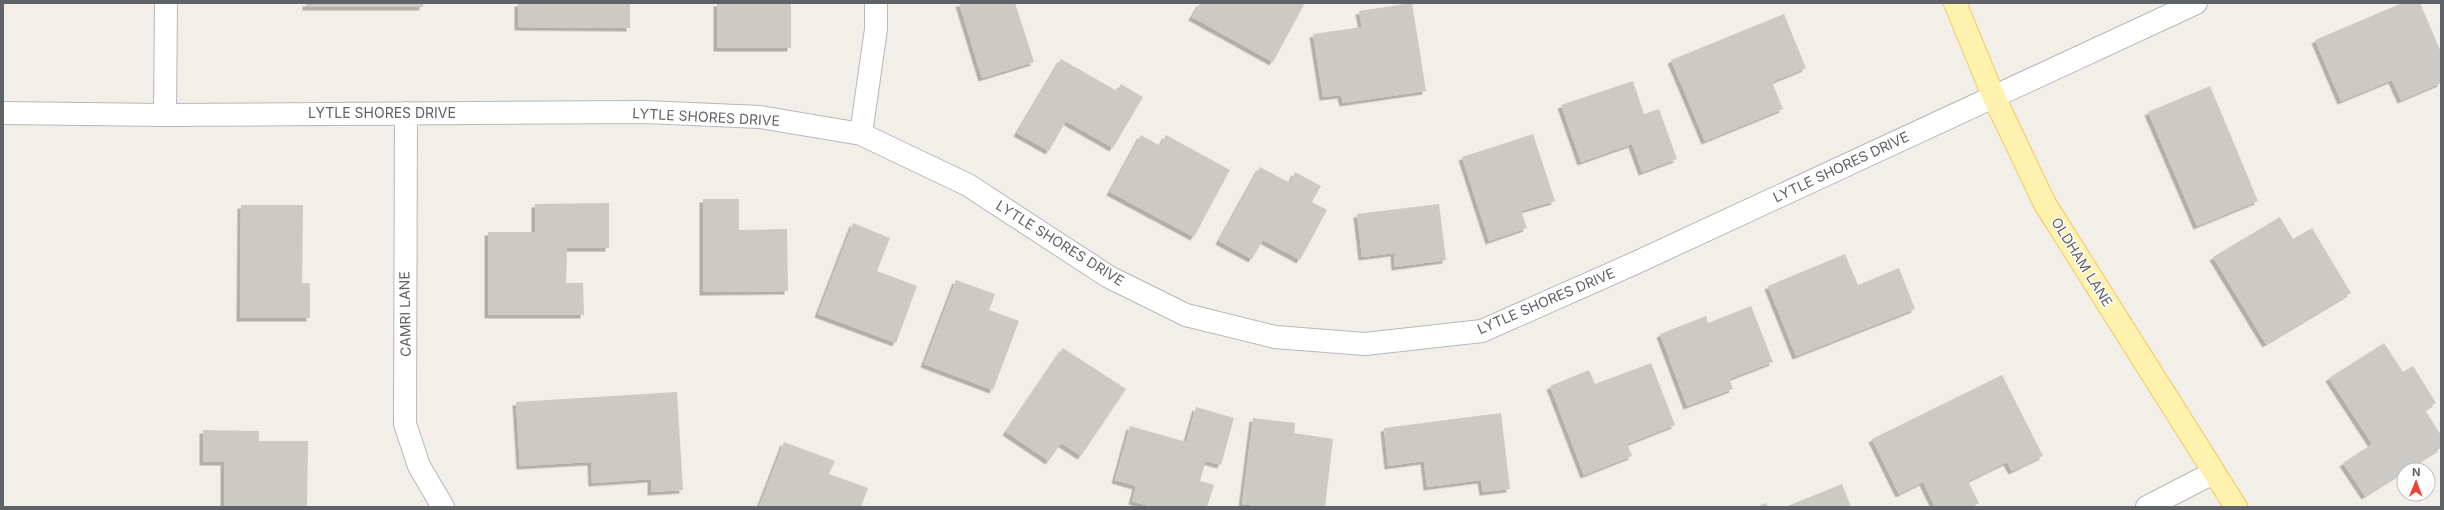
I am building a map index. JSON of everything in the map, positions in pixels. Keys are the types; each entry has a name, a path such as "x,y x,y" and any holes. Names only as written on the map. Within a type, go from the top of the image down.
{"main road":[{"name":"OLDHAM LANE","path":"1955,3 1993,95 2045,204 2213,473 2236,507"}],"street":[{"path":"165,115 166,3"},
{"path":"861,134 876,30 876,3"},
{"name":"LYTLE SHORES DRIVE","path":"3,113 165,115 645,112 760,117 861,134 968,185 1109,277 1186,315 1275,337 1365,344 1482,330 1640,261 1993,95 2196,3"},
{"name":"CAMRI LANE","path":"406,113 405,424 419,466 443,507"},
{"path":"2147,507 2213,473"}],"building":[{"path":"306,3 423,3 423,7 306,7"},
{"path":"518,3 630,3 630,28 518,27"},
{"path":"717,3 791,3 791,48 717,48"},
{"path":"959,3 1015,3 1034,62 982,78"},
{"path":"1200,3 1305,3 1273,62 1192,17"},
{"path":"1412,3 1426,91 1343,103 1341,95 1323,97 1313,34 1362,27 1359,11"},
{"path":"2402,3 2420,3 2441,52 2441,83 2401,100 2392,80 2341,101 2315,40"},
{"path":"1784,14 1806,68 1772,82 1783,109 1705,141 1671,60"},
{"path":"1061,59 1117,91 1121,84 1143,97 1113,148 1066,121 1049,151 1017,133"},
{"path":"1633,81 1644,114 1659,109 1677,159 1642,172 1632,144 1581,162 1561,105"},
{"path":"2210,86 2258,201 2197,226 2148,112"},
{"path":"1533,134 1555,201 1521,211 1527,228 1489,241 1462,157"},
{"path":"1141,135 1160,146 1166,135 1230,170 1194,237 1110,192"},
{"path":"1260,167 1290,183 1295,172 1321,186 1312,202 1327,210 1300,260 1263,240 1252,259 1219,241"},
{"path":"703,199 739,199 739,230 787,229 788,291 703,292"},
{"path":"609,203 609,248 567,248 566,283 583,283 584,315 488,315 488,232 535,232 535,204"},
{"path":"1439,204 1446,260 1395,267 1394,253 1362,257 1357,214"},
{"path":"241,205 303,205 302,283 310,283 310,318 240,318"},
{"path":"2280,217 2293,239 2312,228 2351,293 2266,344 2213,257"},
{"path":"853,223 890,238 877,271 917,286 896,343 818,314"},
{"path":"1845,254 1858,285 1899,268 1915,309 1796,356 1768,286"},
{"path":"956,280 995,294 989,310 1019,321 993,390 924,364"},
{"path":"1751,306 1773,362 1729,379 1733,389 1687,406 1660,334 1706,316 1708,323"},
{"path":"2384,343 2403,372 2413,366 2436,403 2425,410 2441,435 2441,448 2419,462 2396,462 2396,476 2365,496 2343,463 2372,444 2329,378"},
{"path":"1063,348 1126,389 1081,456 1061,443 1049,461 1006,432"},
{"path":"1651,363 1675,425 1627,444 1632,456 1584,475 1550,386 1589,370 1595,384"},
{"path":"2002,375 2043,456 2012,471 2007,462 1968,481 1979,503 1972,507 1935,507 1923,482 1899,494 1872,439"},
{"path":"677,392 683,490 651,492 651,479 592,483 591,462 520,466 516,402"},
{"path":"1196,407 1234,418 1221,465 1206,461 1200,481 1214,485 1207,507 1152,507 1132,501 1136,486 1115,480 1130,426 1186,442"},
{"path":"1501,413 1510,489 1483,492 1481,480 1427,487 1424,461 1388,466 1384,428"},
{"path":"1253,418 1295,423 1294,433 1333,439 1325,507 1266,507 1242,504"},
{"path":"203,430 259,431 259,441 308,441 307,507 224,507 224,462 203,462"},
{"path":"784,442 835,461 829,474 868,488 861,507 759,507"},
{"path":"1842,484 1851,507 1785,507"},
{"path":"1766,503 1768,507 1756,507"}]}
